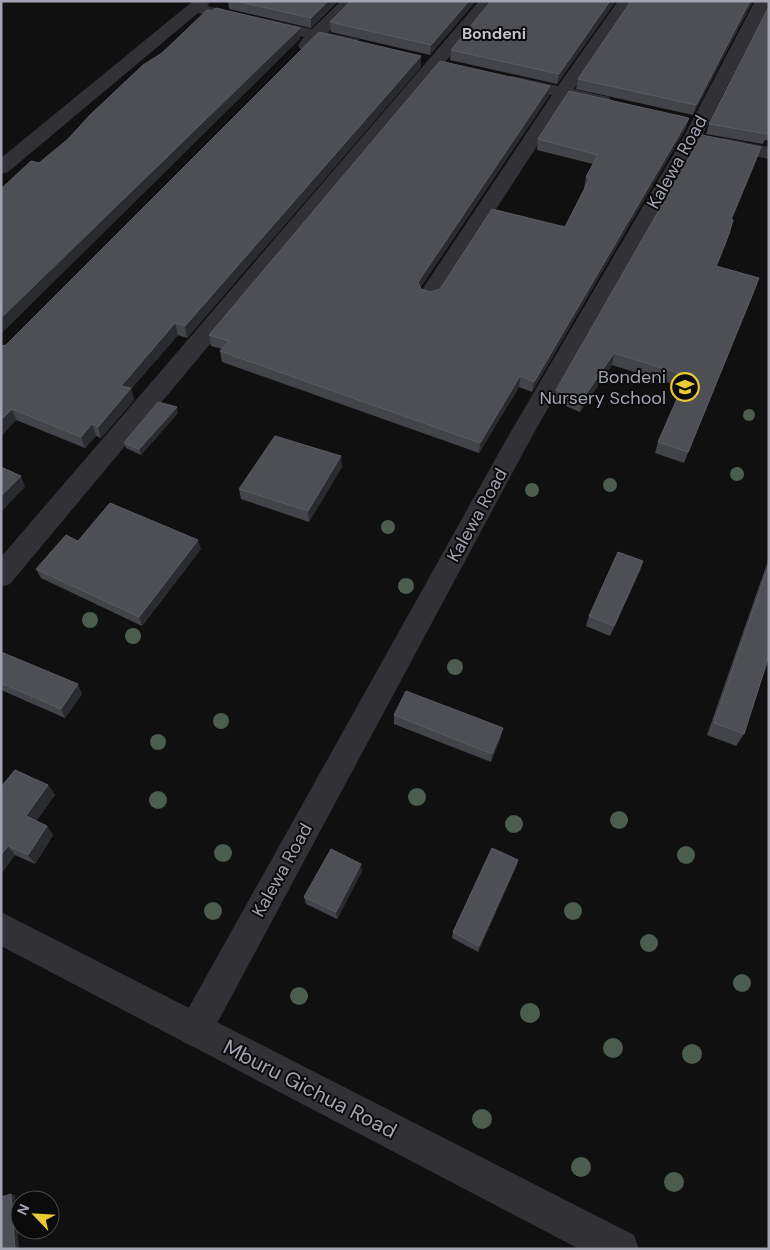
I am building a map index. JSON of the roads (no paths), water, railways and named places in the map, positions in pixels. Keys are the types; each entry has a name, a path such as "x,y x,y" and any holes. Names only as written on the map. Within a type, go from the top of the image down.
{"street":[{"path":"296,55 350,1"},
{"path":"1,576 488,1"},
{"path":"430,294 563,92 626,1"},
{"name":"Kalewa Road","path":"195,1030 518,440 763,1"},
{"path":"1,168 199,4 371,48"},
{"path":"499,78 617,105"},
{"path":"691,127 769,153"},
{"name":"Mburu Gichua Road","path":"1,928 620,1249"}],"place":[{"name":"Bondeni Nursery School","path":"685,387"}],"district":[{"name":"Bondeni","path":"494,33"}]}
